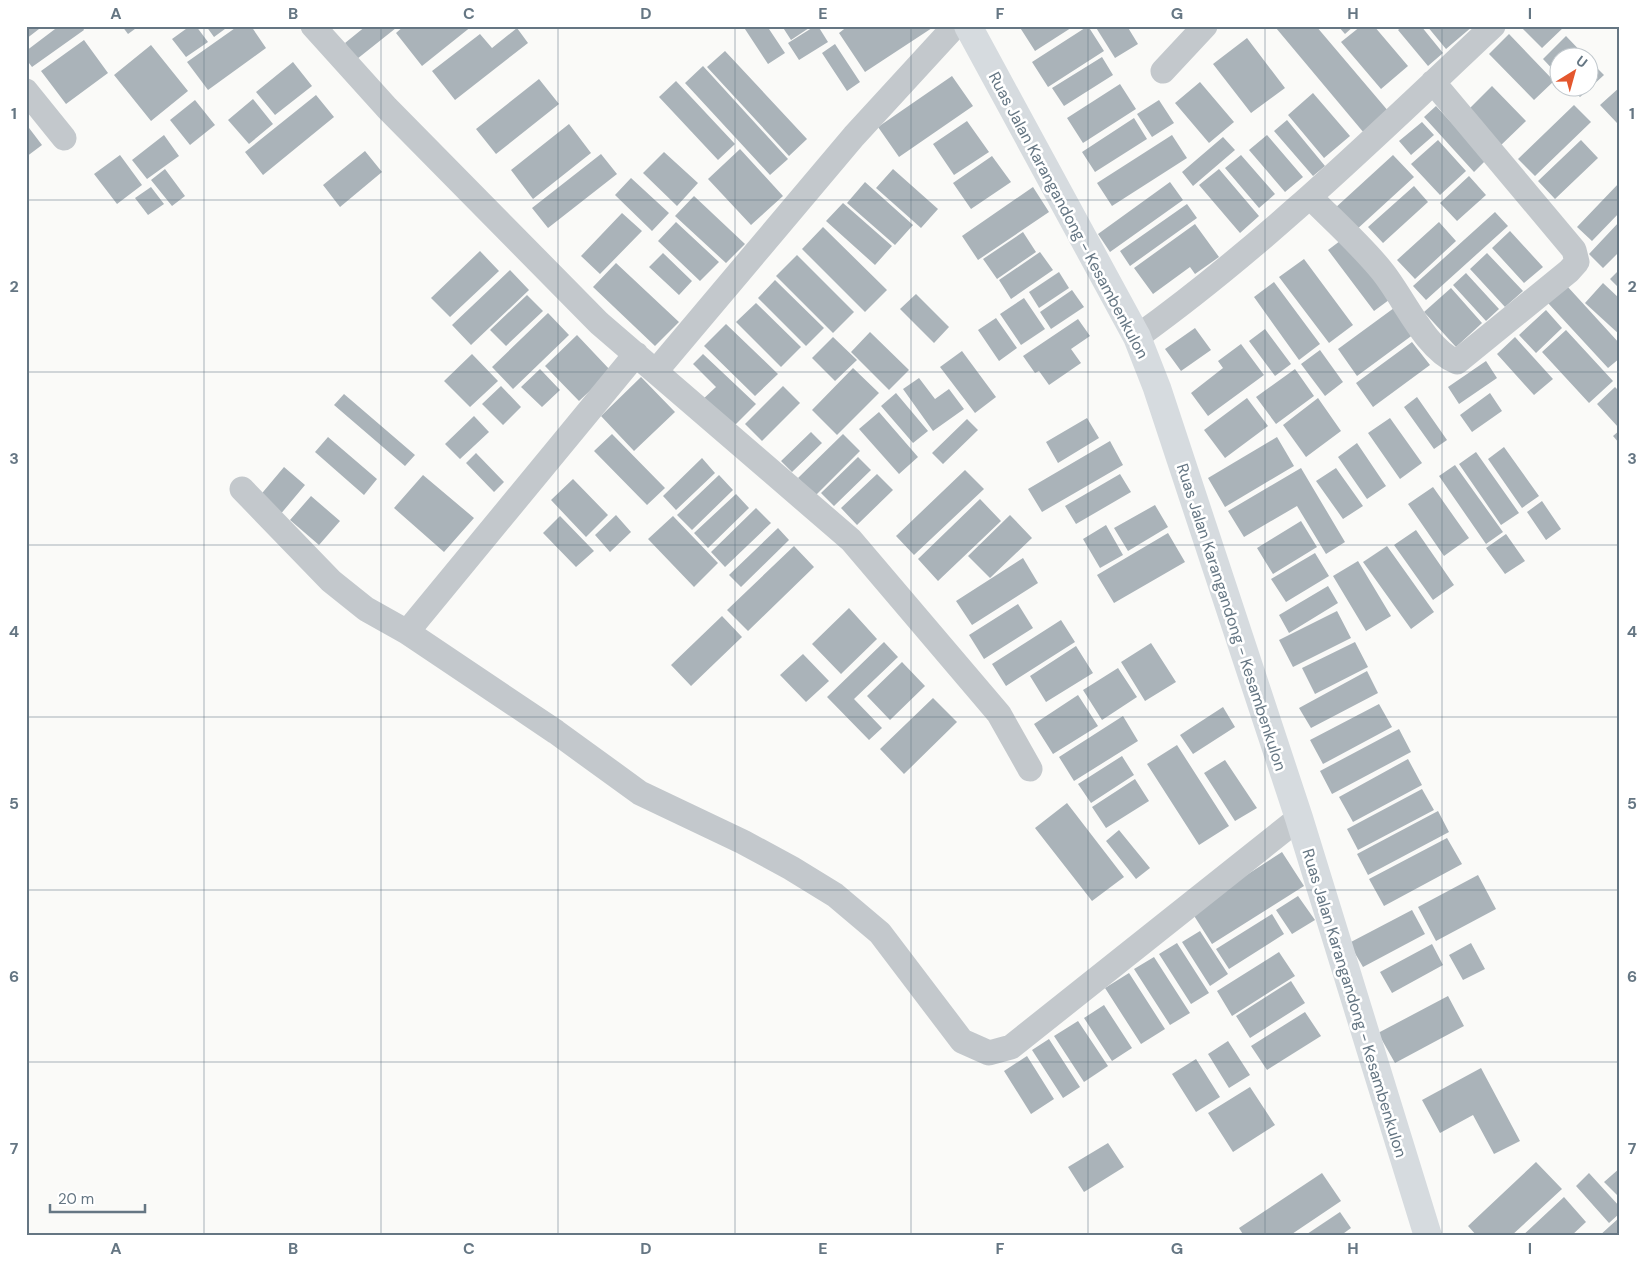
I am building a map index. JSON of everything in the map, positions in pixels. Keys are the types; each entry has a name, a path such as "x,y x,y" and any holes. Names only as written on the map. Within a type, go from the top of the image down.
{"main road":[{"name":"Ruas Jalan Karangandong - Kesambenkulon","path":"968,26 1137,336 1160,398 1299,818 1428,1236"}],"street":[{"path":"314,26 387,108 599,323 851,540 999,714 1030,769"},
{"path":"656,371 854,136 955,26"},
{"path":"1163,71 1205,26"},
{"path":"1137,336 1185,302 1310,197 1493,26"},
{"path":"1310,197 1382,271 1432,342 1447,358 1457,362 1569,271 1577,262 1574,250 1433,82"},
{"path":"26,91 64,138"},
{"path":"407,632 636,354"},
{"path":"242,489 331,581 366,610 407,632 556,732 640,792 743,842 792,868 835,895 880,933 962,1041 989,1053 1011,1047 1299,818"}],"building":[{"path":"26,26 36,26 39,29 26,39"},
{"path":"59,26 82,26 84,30 32,67 26,59 26,51"},
{"path":"122,26 139,26 128,34"},
{"path":"190,26 196,26 208,42 186,57 172,39"},
{"path":"206,26 229,26 214,37"},
{"path":"238,26 251,26 266,48 208,90 187,62"},
{"path":"366,26 396,28 357,59 345,43"},
{"path":"404,26 472,26 422,66 396,33"},
{"path":"743,26 767,26 785,53 768,64"},
{"path":"782,26 812,26 791,40"},
{"path":"818,26 828,42 799,60 788,43"},
{"path":"848,26 930,26 932,28 865,72 839,33"},
{"path":"1019,26 1074,26 1035,51"},
{"path":"1088,26 1104,51 1048,87 1032,62"},
{"path":"1095,26 1127,26 1138,44 1115,58"},
{"path":"1279,26 1316,26 1389,112 1364,133 1276,28"},
{"path":"1338,26 1354,26 1345,34"},
{"path":"1361,26 1374,26 1408,66 1381,89 1341,42"},
{"path":"1403,26 1421,26 1443,53 1428,66 1398,30"},
{"path":"1427,26 1473,26 1446,49"},
{"path":"1520,26 1565,26 1542,48"},
{"path":"517,28 528,43 455,100 432,71 480,34 492,48"},
{"path":"1509,34 1548,75 1548,87 1534,100 1489,54"},
{"path":"1566,36 1577,48 1554,48"},
{"path":"1247,38 1285,88 1251,113 1213,64"},
{"path":"84,40 108,73 66,104 41,71"},
{"path":"835,44 860,82 847,91 822,53"},
{"path":"151,45 188,91 151,121 114,75"},
{"path":"725,51 807,139 789,156 707,67"},
{"path":"1548,54 1548,64 1543,59"},
{"path":"1102,57 1113,75 1064,106 1052,88"},
{"path":"293,62 312,86 275,115 256,92"},
{"path":"703,66 788,159 770,175 685,83"},
{"path":"1598,69 1604,75 1598,80"},
{"path":"952,76 973,106 899,157 878,127"},
{"path":"539,79 559,104 496,154 476,129"},
{"path":"676,81 735,144 718,160 659,97"},
{"path":"1200,82 1234,122 1209,143 1175,103"},
{"path":"1120,84 1136,109 1083,143 1067,118"},
{"path":"1492,86 1526,121 1499,147 1466,112"},
{"path":"1620,87 1620,120 1617,123 1600,105"},
{"path":"1313,93 1350,136 1324,158 1288,115"},
{"path":"316,95 334,117 263,175 245,152"},
{"path":"253,99 273,124 249,144 228,120"},
{"path":"195,100 215,125 190,145 170,120"},
{"path":"1159,100 1174,123 1152,137 1137,114"},
{"path":"1574,105 1591,122 1535,176 1518,159"},
{"path":"1436,106 1486,160 1474,172 1424,117"},
{"path":"1134,118 1147,139 1095,172 1082,152"},
{"path":"1287,120 1325,166 1313,176 1274,131"},
{"path":"967,121 989,152 954,175 933,144"},
{"path":"1422,122 1434,135 1411,155 1399,141"},
{"path":"26,124 42,145 26,157"},
{"path":"569,124 591,153 533,199 511,170"},
{"path":"164,135 179,156 147,179 132,160"},
{"path":"1172,135 1187,158 1112,206 1097,183"},
{"path":"1267,135 1303,177 1285,192 1249,150"},
{"path":"1223,137 1235,150 1193,186 1182,172"},
{"path":"1438,140 1466,171 1440,195 1411,164"},
{"path":"1581,140 1598,158 1555,199 1538,181"},
{"path":"740,149 783,196 751,225 708,179"},
{"path":"365,151 382,172 340,207 323,185"},
{"path":"664,152 698,183 677,206 643,173"},
{"path":"601,154 617,174 548,228 532,208"},
{"path":"120,155 142,185 117,204 94,174"},
{"path":"1241,155 1275,194 1259,208 1225,168"},
{"path":"1393,155 1414,177 1355,231 1334,209"},
{"path":"992,156 1011,182 971,209 953,183"},
{"path":"165,169 185,196 172,206 151,180"},
{"path":"893,169 938,209 921,228 876,188"},
{"path":"1219,169 1259,216 1240,233 1199,185"},
{"path":"1469,176 1486,195 1457,221 1440,203"},
{"path":"631,178 669,213 652,231 615,195"},
{"path":"865,182 913,225 895,245 847,203"},
{"path":"1170,182 1183,200 1110,252 1098,234"},
{"path":"1620,182 1620,212 1592,241 1577,227"},
{"path":"1414,186 1428,202 1383,243 1368,227"},
{"path":"151,187 164,204 148,215 135,198"},
{"path":"1033,187 1049,212 978,260 962,236"},
{"path":"694,196 745,244 726,263 675,216"},
{"path":"843,203 892,246 875,265 826,221"},
{"path":"1187,204 1197,218 1130,266 1120,251"},
{"path":"1495,212 1508,226 1426,300 1413,286"},
{"path":"622,213 642,231 600,274 581,256"},
{"path":"1620,221 1620,251 1603,268 1589,254"},
{"path":"676,222 719,262 700,281 658,241"},
{"path":"1439,222 1456,241 1415,279 1397,260"},
{"path":"1195,224 1219,257 1195,274 1190,267 1153,294 1134,268"},
{"path":"823,227 887,290 865,312 802,249"},
{"path":"1510,231 1543,267 1524,283 1492,248"},
{"path":"1023,232 1036,252 997,279 983,259"},
{"path":"1348,235 1393,297 1374,311 1328,250"},
{"path":"480,251 499,271 450,317 431,298"},
{"path":"1040,252 1053,270 1011,299 999,280"},
{"path":"663,253 692,281 679,295 649,267"},
{"path":"1487,253 1523,291 1505,307 1470,269"},
{"path":"797,255 854,312 833,333 776,276"},
{"path":"1304,259 1353,325 1329,343 1279,277"},
{"path":"616,263 679,322 655,346 593,287"},
{"path":"1620,269 1620,289 1610,279"},
{"path":"510,270 529,290 471,345 452,325"},
{"path":"1059,272 1069,288 1039,308 1029,292"},
{"path":"1466,273 1499,309 1486,321 1453,285"},
{"path":"775,280 824,328 806,346 758,298"},
{"path":"1274,282 1320,344 1299,360 1254,297"},
{"path":"1603,283 1620,299 1620,335 1585,303"},
{"path":"1567,286 1620,344 1620,358 1608,368 1548,303"},
{"path":"1451,288 1482,323 1456,347 1424,312"},
{"path":"1072,290 1084,307 1051,329 1040,312"},
{"path":"916,294 949,327 934,343 900,309"},
{"path":"527,295 543,311 506,346 490,330"},
{"path":"1024,298 1045,329 1021,345 1000,314"},
{"path":"756,303 801,347 781,367 736,322"},
{"path":"1394,308 1414,334 1357,376 1338,349"},
{"path":"1546,310 1562,328 1536,353 1519,335"},
{"path":"548,313 569,335 513,389 492,367"},
{"path":"996,318 1017,348 999,361 978,330"},
{"path":"1078,319 1090,336 1071,349 1081,363 1049,385 1039,371 1035,373 1023,356"},
{"path":"726,324 778,374 755,396 704,346"},
{"path":"1195,328 1211,350 1181,371 1165,349"},
{"path":"1265,329 1291,364 1275,376 1249,341"},
{"path":"1566,330 1613,381 1589,403 1542,352"},
{"path":"870,332 909,370 889,390 851,352"},
{"path":"577,335 611,371 579,401 545,366"},
{"path":"833,337 857,360 835,381 812,358"},
{"path":"1515,337 1553,379 1534,395 1497,354"},
{"path":"1412,342 1430,365 1373,407 1356,383"},
{"path":"1241,344 1264,375 1208,416 1191,393 1223,368 1218,361"},
{"path":"1320,350 1343,382 1325,396 1301,364"},
{"path":"962,351 996,397 975,413 940,367"},
{"path":"472,354 498,381 470,407 444,381"},
{"path":"703,354 756,404 730,430 701,401 716,387 693,364"},
{"path":"1486,361 1497,378 1459,404 1448,387"},
{"path":"853,368 879,393 837,435 812,410"},
{"path":"540,369 560,390 542,407 521,387"},
{"path":"1295,369 1314,396 1276,424 1256,397"},
{"path":"641,377 675,412 634,451 601,416"},
{"path":"919,378 935,399 949,389 964,409 933,431 903,389"},
{"path":"501,386 521,407 503,425 482,404"},
{"path":"783,386 800,403 762,441 745,424"},
{"path":"1615,387 1620,392 1618,427 1597,404"},
{"path":"896,393 928,431 913,443 881,406"},
{"path":"1490,393 1502,411 1472,432 1460,415"},
{"path":"344,394 415,455 405,466 334,405"},
{"path":"1417,397 1447,440 1434,449 1404,407"},
{"path":"1247,398 1268,426 1225,458 1204,430"},
{"path":"1318,398 1341,431 1306,457 1283,425"},
{"path":"879,412 918,457 899,474 859,429"},
{"path":"474,416 489,432 460,459 445,444"},
{"path":"1087,418 1099,438 1058,463 1046,442"},
{"path":"1390,418 1422,463 1400,479 1368,433"},
{"path":"967,419 978,430 943,464 932,453"},
{"path":"1620,430 1620,444 1613,436"},
{"path":"811,432 822,443 792,472 781,461"},
{"path":"612,434 665,488 647,505 594,451"},
{"path":"843,434 860,451 815,496 798,478"},
{"path":"328,437 377,479 364,495 315,452"},
{"path":"1277,437 1294,466 1225,507 1208,478"},
{"path":"1110,441 1123,465 1042,512 1028,489"},
{"path":"1357,443 1386,486 1367,499 1338,457"},
{"path":"1504,447 1539,496 1522,508 1488,459"},
{"path":"1476,452 1519,513 1501,525 1459,464"},
{"path":"476,453 504,482 494,492 466,463"},
{"path":"858,457 871,470 834,506 821,493"},
{"path":"702,458 715,473 676,510 663,496"},
{"path":"1455,465 1503,532 1486,544 1439,476"},
{"path":"284,467 305,485 279,516 258,498"},
{"path":"1301,468 1345,542 1326,554 1297,506 1244,537 1228,511"},
{"path":"1336,468 1363,506 1343,519 1316,481"},
{"path":"965,470 984,489 914,555 896,536"},
{"path":"877,474 893,490 857,525 841,508"},
{"path":"1120,474 1131,492 1076,524 1065,506"},
{"path":"423,475 474,518 444,552 394,508"},
{"path":"719,475 733,490 692,530 677,515"},
{"path":"573,479 608,515 586,537 551,500"},
{"path":"1433,487 1469,538 1444,556 1408,504"},
{"path":"736,494 749,508 708,548 694,533"},
{"path":"311,496 340,521 319,545 290,520"},
{"path":"980,499 1001,521 938,581 918,559"},
{"path":"1542,501 1561,529 1546,540 1527,512"},
{"path":"1155,505 1168,527 1128,551 1114,528"},
{"path":"756,508 771,523 725,567 711,552"},
{"path":"616,515 631,532 610,552 595,535"},
{"path":"1010,515 1032,538 990,578 968,556"},
{"path":"560,516 594,551 576,567 543,533"},
{"path":"673,516 718,563 694,587 648,539"},
{"path":"1301,521 1317,547 1273,574 1257,548"},
{"path":"1106,525 1123,555 1100,568 1083,539"},
{"path":"778,528 789,540 741,587 729,575"},
{"path":"1416,530 1454,585 1433,600 1394,545"},
{"path":"1168,533 1185,562 1114,603 1097,575"},
{"path":"1506,534 1525,561 1505,574 1486,548"},
{"path":"794,546 814,567 748,631 727,610"},
{"path":"1387,546 1434,612 1411,629 1363,562"},
{"path":"1315,553 1329,576 1286,602 1271,579"},
{"path":"1023,558 1038,583 972,625 956,601"},
{"path":"1358,561 1391,616 1366,631 1333,576"},
{"path":"1328,586 1338,603 1289,633 1279,615"},
{"path":"1018,604 1033,628 984,659 969,635"},
{"path":"849,608 877,639 841,674 812,644"},
{"path":"1337,611 1351,638 1293,667 1279,640"},
{"path":"722,616 742,637 691,686 671,665"},
{"path":"1061,620 1075,642 1006,686 992,664"},
{"path":"884,642 898,657 854,699 882,728 869,740 827,697"},
{"path":"1355,642 1368,667 1315,694 1302,668"},
{"path":"1151,643 1176,682 1145,701 1121,662"},
{"path":"1076,646 1093,673 1046,702 1030,676"},
{"path":"803,654 829,681 806,702 780,675"},
{"path":"902,662 925,686 890,720 867,696"},
{"path":"1118,668 1137,697 1102,720 1083,690"},
{"path":"1367,671 1378,693 1311,728 1299,708"},
{"path":"1078,695 1098,726 1053,754 1034,724"},
{"path":"933,698 957,722 904,774 880,749"},
{"path":"1379,704 1392,727 1323,764 1310,740"},
{"path":"1223,707 1235,727 1193,754 1180,735"},
{"path":"1123,716 1138,741 1074,781 1059,757"},
{"path":"1399,729 1411,752 1332,794 1320,771"},
{"path":"1177,745 1229,826 1199,845 1147,764"},
{"path":"1122,756 1134,775 1091,803 1078,784"},
{"path":"1408,759 1422,785 1353,822 1339,797"},
{"path":"1225,760 1257,808 1235,821 1204,773"},
{"path":"1135,779 1149,801 1106,828 1092,807"},
{"path":"1422,789 1434,810 1358,850 1347,829"},
{"path":"1067,803 1124,877 1092,901 1035,828"},
{"path":"1438,811 1449,832 1368,875 1357,854"},
{"path":"1119,830 1150,868 1136,879 1106,841"},
{"path":"1447,838 1462,864 1384,906 1369,879"},
{"path":"1282,852 1304,886 1212,944 1191,911"},
{"path":"1478,875 1496,909 1436,941 1418,907"},
{"path":"1298,896 1315,920 1292,934 1276,910"},
{"path":"1412,910 1425,934 1363,967 1349,943"},
{"path":"1272,914 1284,934 1229,969 1216,949"},
{"path":"1200,931 1228,974 1210,986 1182,942"},
{"path":"1177,943 1209,993 1191,1004 1159,954"},
{"path":"1471,943 1485,969 1463,980 1449,955"},
{"path":"1432,944 1443,965 1392,993 1380,972"},
{"path":"1279,952 1295,976 1232,1016 1217,991"},
{"path":"1154,957 1190,1013 1170,1025 1134,969"},
{"path":"1129,973 1165,1029 1141,1044 1105,988"},
{"path":"1291,981 1305,1003 1250,1038 1236,1016"},
{"path":"1448,996 1464,1026 1395,1063 1378,1033"},
{"path":"1104,1005 1132,1048 1112,1061 1084,1018"},
{"path":"1305,1012 1321,1036 1267,1070 1251,1046"},
{"path":"1078,1021 1108,1066 1084,1082 1054,1036"},
{"path":"1049,1039 1080,1087 1063,1098 1032,1050"},
{"path":"1228,1041 1250,1075 1229,1088 1208,1054"},
{"path":"1027,1056 1054,1099 1031,1114 1004,1071"},
{"path":"1196,1059 1220,1097 1196,1112 1172,1074"},
{"path":"1481,1068 1520,1141 1494,1154 1473,1115 1440,1133 1422,1100"},
{"path":"1250,1087 1275,1125 1233,1152 1208,1113"},
{"path":"1108,1143 1124,1167 1084,1192 1068,1167"},
{"path":"1536,1162 1562,1189 1511,1236 1477,1236 1468,1226"},
{"path":"1620,1168 1620,1198 1604,1182"},
{"path":"1322,1173 1341,1201 1289,1236 1244,1236 1239,1228"},
{"path":"1589,1173 1620,1207 1620,1213 1609,1223 1576,1186"},
{"path":"1564,1197 1586,1222 1571,1236 1522,1236"},
{"path":"1340,1212 1351,1228 1340,1236 1304,1236"},
{"path":"1620,1217 1620,1236 1599,1236"}]}
